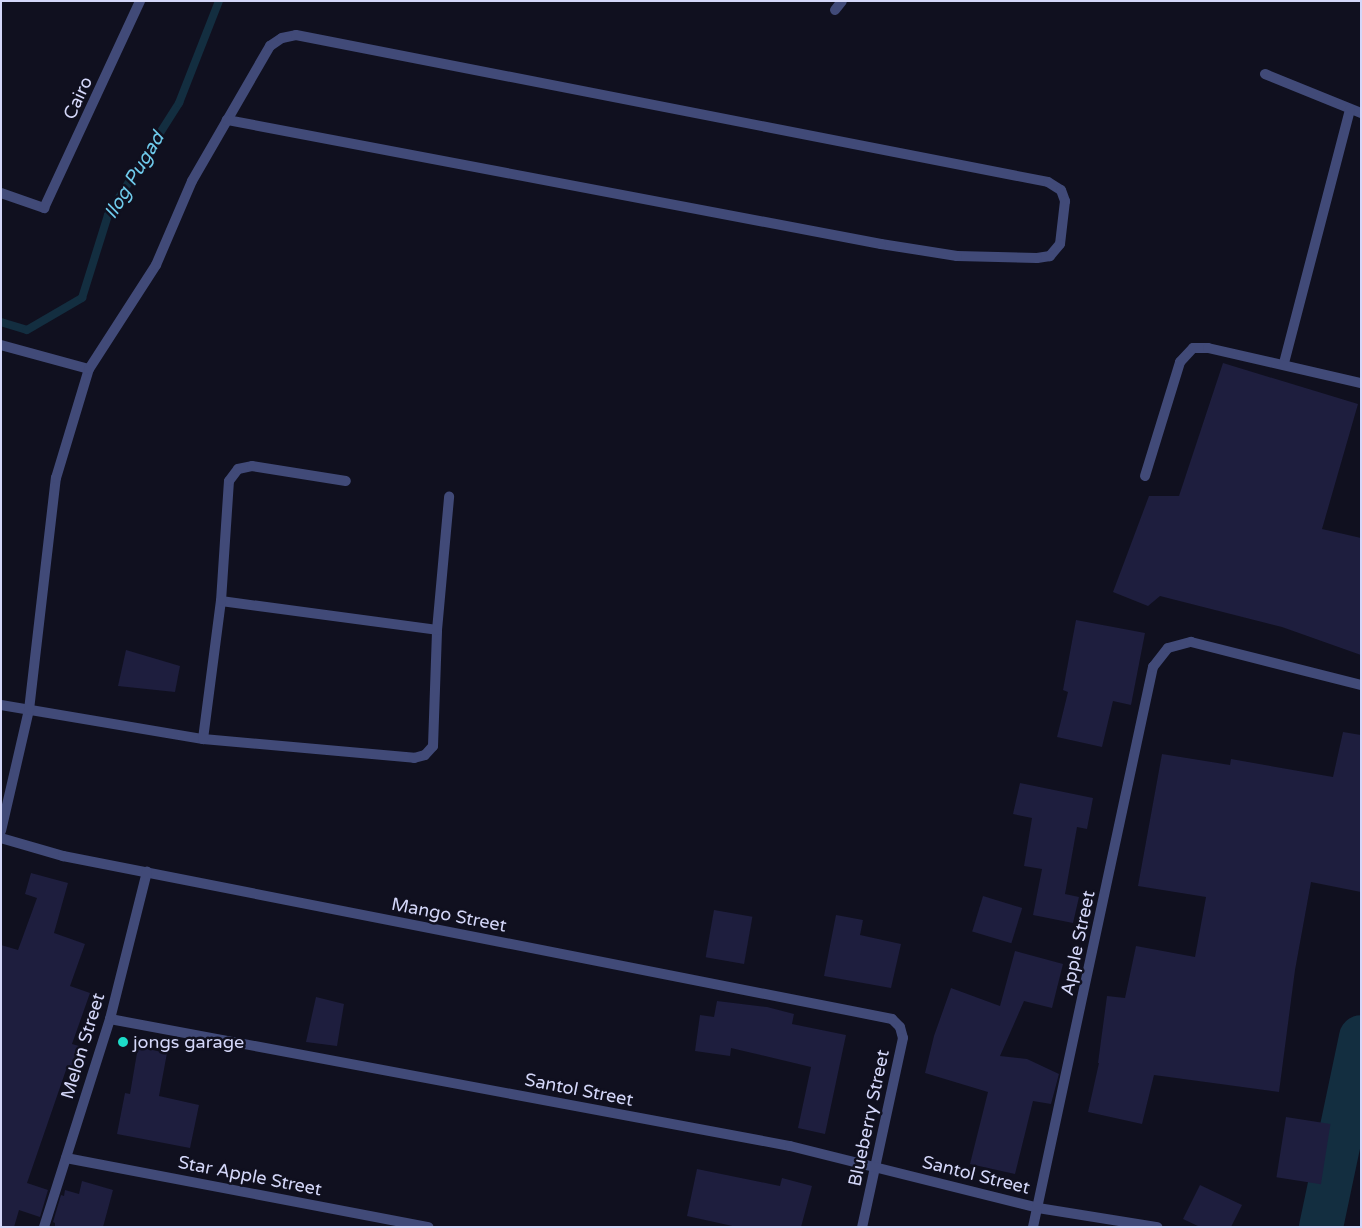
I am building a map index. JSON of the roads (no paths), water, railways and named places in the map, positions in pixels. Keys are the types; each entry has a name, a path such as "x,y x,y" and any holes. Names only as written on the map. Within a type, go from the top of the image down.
{"street":[{"name":"Cairo","path":"1,193 44,208 140,1"},
{"path":"835,10 842,1"},
{"path":"1,831 29,710 56,478 89,369 156,264 192,181 270,46 282,38 296,35 1048,182 1062,190 1065,201 1060,244 1050,256 1036,258 957,256 881,244 228,120"},
{"path":"1265,74 1361,114"},
{"path":"1284,363 1350,109"},
{"path":"1,346 89,369"},
{"path":"1146,476 1180,362 1193,348 1208,348 1284,363 1361,383"},
{"path":"203,739 221,601 229,481 238,469 252,466 346,480"},
{"path":"1,704 203,739 414,758 425,755 433,746 437,630 449,497"},
{"path":"221,601 437,630"},
{"name":"Apple Street","path":"1034,1227 1153,667 1168,648 1191,642 1361,685"},
{"name":"Mango Street","path":"1,838 63,856 892,1020"},
{"name":"Melon Street","path":"44,1227 110,1019 148,872"},
{"name":"Santol Street","path":"110,1019 780,1144 876,1166 1038,1208 1157,1227"},
{"name":"Blueberry Street","path":"862,1227 903,1038 900,1027 892,1020"},
{"name":"Star Apple Street","path":"66,1158 428,1227"}],"waterway":[{"name":"Ilog Pugad","path":"1,322 27,330 82,298 108,215 179,103 219,1"},
{"path":"1321,1227 1361,1037"}],"place":[{"name":"jongs garage","path":"123,1042"}]}
